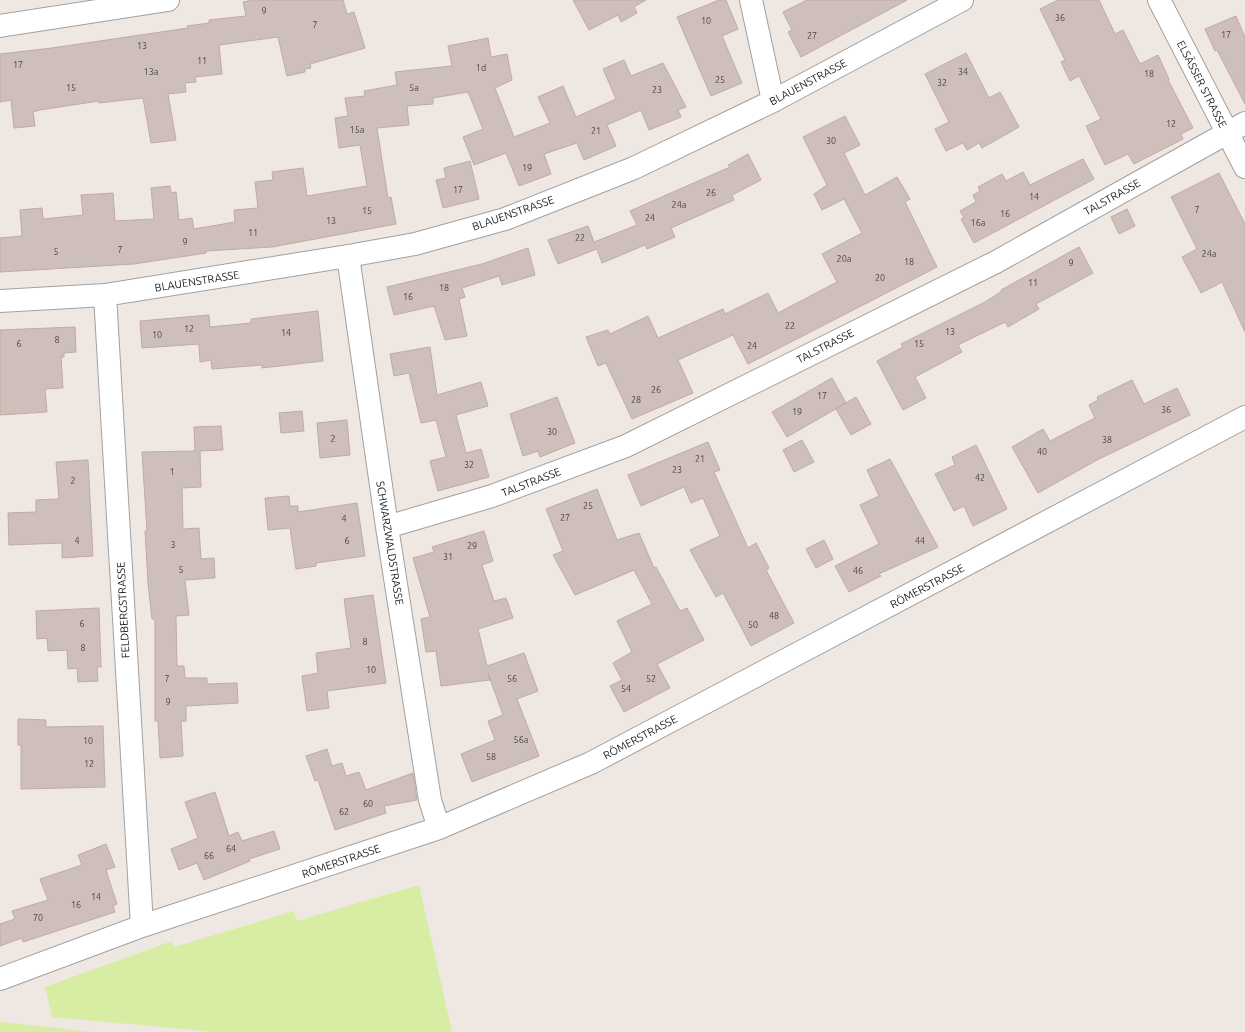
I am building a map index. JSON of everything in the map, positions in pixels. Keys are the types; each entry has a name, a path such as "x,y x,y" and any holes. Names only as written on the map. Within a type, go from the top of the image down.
{"street":[{"path":"0,26 168,0"},
{"path":"751,0 773,101"},
{"name":"BLAUENSTRASSE","path":"0,301 105,295 348,256 416,244 505,219 634,168 773,101 962,0"},
{"name":"ELSÄSSER STRASSE","path":"1159,0 1236,128 1245,167"},
{"name":"TALSTRASSE","path":"386,527 492,496 626,446 996,262 1236,128"},
{"name":"SCHWARZWALDSTRASSE","path":"348,256 386,527 430,800 439,828"},
{"name":"FELDBERGSTRASSE","path":"105,295 142,926"},
{"name":"RÖMERSTRASSE","path":"0,979 142,926 439,828 591,763 1245,417"}],"green space":[{"path":"419,885 452,1032 216,1032 52,1017 45,987 172,941 174,947 294,911 297,921"},
{"path":"0,1022 95,1032 0,1032"}],"building":[{"path":"253,0 343,0 347,14 354,12 365,48 310,64 311,68 305,69 305,72 287,76 278,37 219,45 222,74 195,77 196,82 185,83 186,92 168,94 176,140 151,143 143,98 99,103 99,101 40,110 33,112 35,126 14,128 11,100 0,102 0,54 188,28 187,26 209,23 209,20 246,16 243,2"},
{"path":"573,0 646,0 634,7 637,13 621,22 618,15 589,30"},
{"path":"719,0 726,0 738,29 722,36 742,83 711,96 677,17"},
{"path":"807,0 907,0 801,57 788,32 792,30 783,12"},
{"path":"1058,0 1099,0 1115,34 1123,30 1140,64 1158,55 1169,79 1168,80 1193,128 1181,134 1183,139 1134,164 1128,154 1105,165 1086,126 1101,119 1079,76 1070,81 1061,62 1065,60 1040,9"},
{"path":"1236,16 1245,37 1245,104 1217,50 1215,51 1205,29"},
{"path":"488,38 491,57 507,54 512,80 495,88 514,137 550,123 538,97 563,86 576,117 616,99 603,69 624,60 631,76 663,63 686,107 678,110 681,117 649,130 641,110 607,125 616,146 584,160 577,143 544,154 551,174 519,186 506,153 474,165 463,137 483,129 468,92 433,98 433,104 407,106 409,125 377,128 388,198 391,197 396,224 272,247 206,251 206,253 134,264 0,272 0,238 22,236 20,210 42,208 43,219 83,215 81,195 113,193 115,221 154,219 151,188 170,186 171,193 176,192 179,220 192,218 194,229 235,222 234,210 258,208 255,182 273,180 272,172 303,168 307,196 367,186 360,145 339,148 335,118 348,116 345,98 365,96 364,91 397,85 395,72 452,66 448,46"},
{"path":"966,53 989,98 1000,92 1019,127 982,148 979,143 967,150 963,143 946,151 935,129 949,122 925,74"},
{"path":"845,116 860,145 844,153 865,195 897,177 910,199 905,202 937,267 748,364 733,335 678,360 693,393 632,419 606,363 598,366 586,337 608,330 610,334 648,316 658,338 723,309 725,314 768,293 778,313 837,282 822,254 862,233 844,199 822,210 814,194 827,185 803,137"},
{"path":"748,154 761,180 732,195 734,200 671,228 675,237 647,249 645,245 602,263 597,249 558,264 548,240 588,226 594,242 637,225 630,211 730,167 728,165"},
{"path":"1083,159 1094,179 974,243 961,219 964,218 960,211 976,202 973,195 980,191 978,187 1002,174 1006,181 1023,172 1030,185"},
{"path":"470,161 479,199 443,208 436,180 446,178 444,168"},
{"path":"1219,173 1245,224 1245,332 1222,282 1201,293 1182,257 1197,249 1171,197"},
{"path":"1127,209 1135,226 1119,234 1111,217"},
{"path":"1079,247 1093,273 1036,304 1039,309 1008,327 1005,322 958,345 962,352 915,377 926,398 903,410 877,361 903,347 901,344 985,302 1002,291 1001,290"},
{"path":"528,248 535,275 502,285 499,276 462,288 465,297 459,299 467,336 445,340 434,306 394,315 387,287 482,264"},
{"path":"318,311 323,361 262,368 262,365 212,369 211,360 200,362 199,344 142,348 140,321 209,315 210,327 251,323 251,319"},
{"path":"75,327 76,352 64,353 64,357 61,357 63,388 45,389 47,412 0,415 0,330"},
{"path":"430,347 437,395 481,382 488,406 456,415 466,453 481,449 489,477 438,491 430,461 446,457 436,420 421,423 409,373 394,376 390,354"},
{"path":"832,378 846,403 787,437 772,412"},
{"path":"1132,380 1144,404 1177,388 1190,415 1097,460 1038,493 1012,447 1043,429 1050,441 1095,418 1089,405 1098,400 1097,397"},
{"path":"557,397 575,443 540,457 538,451 523,456 510,414"},
{"path":"856,397 871,424 851,435 836,409"},
{"path":"302,411 304,431 281,433 279,413"},
{"path":"347,420 350,455 320,458 317,423"},
{"path":"221,426 223,450 200,451 201,487 182,488 183,529 199,528 201,559 214,558 215,578 185,580 189,615 176,616 177,666 184,666 185,678 207,678 207,684 237,683 238,703 186,706 186,721 181,721 183,756 160,758 158,721 155,721 155,619 152,619 148,583 145,531 147,531 142,452 195,451 194,427"},
{"path":"802,440 814,462 794,472 783,450"},
{"path":"708,442 720,470 714,472 748,548 756,543 769,568 766,570 794,623 751,646 723,593 716,597 690,550 720,536 703,498 691,503 684,487 641,506 628,475"},
{"path":"976,445 1007,509 973,526 964,506 954,511 935,474 955,465 952,457"},
{"path":"890,459 938,547 879,574 881,576 849,592 835,566 879,544 860,505 879,496 867,470"},
{"path":"88,460 93,556 62,558 62,543 9,545 8,513 36,512 36,500 59,499 56,462"},
{"path":"597,489 617,540 639,533 654,568 656,567 680,611 687,608 704,640 657,664 670,688 624,712 610,686 622,680 613,663 632,652 617,621 652,604 634,570 575,595 553,555 563,551 546,509"},
{"path":"289,496 290,506 298,506 298,512 357,503 365,556 316,563 316,566 296,569 290,528 268,530 265,498"},
{"path":"484,531 493,561 482,565 494,601 506,598 513,618 478,629 487,666 524,653 538,691 517,699 539,756 472,782 461,754 495,740 488,721 503,715 488,673 490,680 441,686 436,651 426,652 421,619 430,617 413,558 434,552 432,547"},
{"path":"824,540 833,559 816,568 806,549"},
{"path":"373,595 386,683 327,691 329,708 307,711 302,676 318,673 316,653 351,648 344,599"},
{"path":"99,608 101,667 97,667 98,681 78,682 77,668 68,669 67,650 48,651 47,638 37,639 36,611"},
{"path":"18,719 46,720 46,727 103,726 105,787 21,789 21,745 18,745"},
{"path":"327,749 332,766 342,763 346,776 359,772 366,790 413,773 417,800 384,806 386,813 335,830 318,780 315,781 306,756"},
{"path":"215,792 229,836 238,832 242,841 274,831 280,849 249,859 250,861 204,880 197,863 179,870 171,849 198,838 185,802"},
{"path":"106,844 115,867 106,870 117,904 113,906 115,912 23,942 22,938 0,946 0,924 15,919 12,911 48,900 40,879 82,865 78,855"}]}
